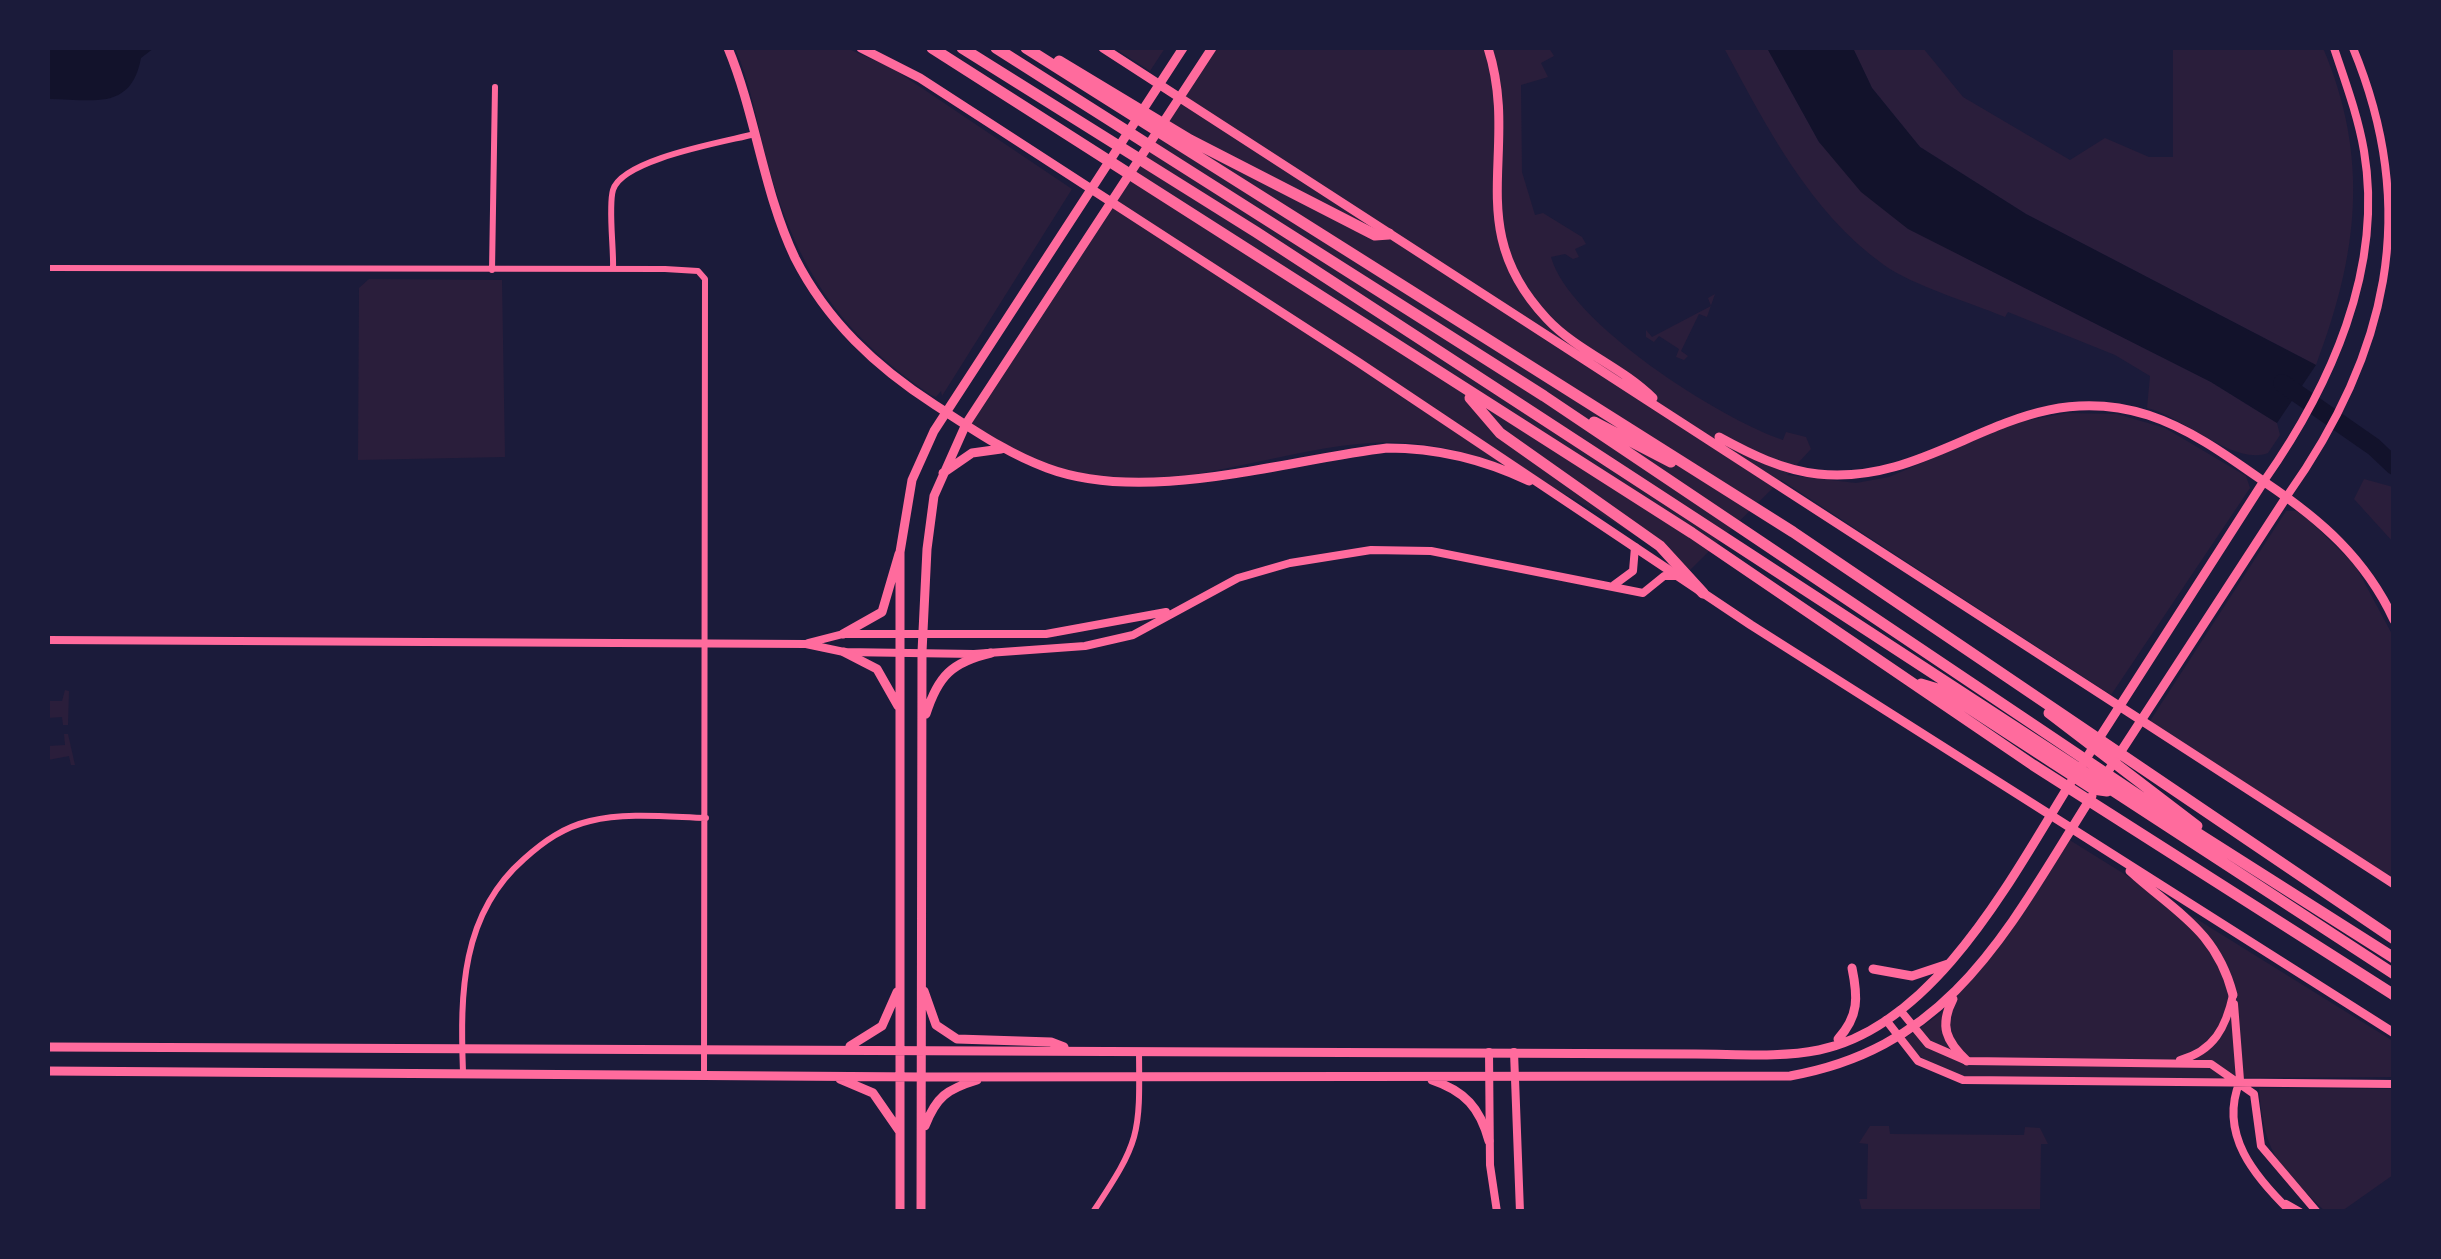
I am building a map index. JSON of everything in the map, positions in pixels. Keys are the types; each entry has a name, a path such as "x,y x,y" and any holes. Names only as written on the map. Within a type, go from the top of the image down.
{"highway":[{"path":"932,48 1461,386 1912,681 2033,766 2394,994"},
{"path":"962,48 1256,232 2394,974"},
{"path":"996,48 1544,396 2222,850 2394,958"},
{"path":"1027,48 1084,72 1238,166 1375,235 1389,234"},
{"path":"1027,48 1732,493 2394,939"},
{"path":"1461,386 1500,433 1660,546 1702,593"},
{"path":"1544,396 1732,493"},
{"path":"2014,680 2076,737 2208,834 2222,850"},
{"path":"1912,681 1941,690 2092,789 2111,792"}],"main road":[{"path":"728,48 779,218 817,295 841,328 873,360 1003,449 1050,470 1124,482 1186,478 1386,448 1418,448 1498,466 1557,494"},
{"path":"861,48 920,78 1702,593 2394,1033"},
{"path":"1103,48 2394,884"},
{"path":"843,634 882,612 900,552 912,480 945,412 1071,213 1183,48"},
{"path":"921,1212 922,652 929,521 941,475 966,424 1212,48"},
{"path":"1488,48 1500,111 1496,218 1510,264 1525,293 1550,322 1644,388 1665,410"},
{"path":"1698,430 1779,465 1845,475 1910,463 2023,414 2087,406 2146,414 2178,427 2287,496 2340,539 2375,584 2394,620"},
{"path":"941,475 972,453 1003,449"},
{"path":"48,1047 1728,1054 1830,1046 1886,1020 1950,963 2037,836 2264,482"},
{"path":"48,1071 1514,1077 1790,1076 1834,1067 1914,1030 1987,957 2287,496"},
{"path":"900,552 900,1212"},
{"path":"844,652 876,669 900,709"},
{"path":"922,726 942,675 968,658 990,653"},
{"path":"2109,852 2202,930 2221,959 2233,995"},
{"path":"1873,968 1912,976 1950,963"},
{"path":"1830,1046 1855,1013 1858,1000 1852,968"},
{"path":"922,984 936,1026 956,1039 1050,1042 1071,1050"},
{"path":"845,1048 882,1026 899,985"},
{"path":"1960,986 1946,1013 1944,1031 1950,1045 1967,1061"},
{"path":"827,1076 873,1093 900,1134"},
{"path":"923,1134 933,1106 947,1090 988,1076"},
{"path":"1414,1077 1436,1081 1471,1102 1483,1118 1490,1141"}],"street":[{"path":"2264,482 2329,373 2348,314 2367,220 2367,182 2356,117 2334,48"},
{"path":"2287,496 2332,429 2374,332 2388,248 2387,174 2374,104 2353,48"},
{"path":"492,270 495,87"},
{"path":"613,269 612,192 622,175 645,163 755,134"},
{"path":"48,268 613,269 698,272 705,279 704,1074"},
{"path":"1614,585 1633,571 1634,547"},
{"path":"48,640 806,644 844,652 990,653 1083,646 1133,635 1170,611 1256,573 1341,552 1431,551 1643,593 1664,576 1676,576"},
{"path":"806,644 843,634 999,637 1082,630 1170,611"},
{"path":"1082,630 1083,646"},
{"path":"463,1072 467,954 483,909 501,879 558,832 594,820 706,818"},
{"path":"2170,1063 2206,1048 2227,1022 2233,995"},
{"path":"2233,995 2240,1081 2235,1092 2240,1146 2248,1166 2290,1212"},
{"path":"1900,1010 1914,1030 1940,1051 1967,1061 2212,1064 2254,1094 2261,1146 2317,1212"},
{"path":"1886,1020 1897,1040 1929,1068 1963,1080 2394,1084"},
{"path":"1094,1212 1128,1160 1138,1134 1140,1051"},
{"path":"1489,1051 1490,1141 1497,1212"},
{"path":"1514,1052 1520,1212"},
{"path":"2278,1199 2300,1212"}],"shaded area":[{"path":"48,48 154,48 141,58 136,75 119,95 94,100 48,99"},
{"path":"735,48 851,50 892,68 1072,189 942,396 941,391 936,397 931,395 898,371 845,321 824,293 791,232 778,197"},
{"path":"1114,48 1165,48 1150,71"},
{"path":"1217,48 1549,48 1554,56 1541,63 1548,77 1521,85 1522,172 1535,215 1543,213 1582,237 1586,244 1575,249 1579,257 1551,257 1564,283 1616,338 1687,390 1783,440 1786,432 1806,437 1811,449 1787,475 1856,483 1889,477 2015,423 2067,413 2117,414 2165,428 2246,476 2250,488 2111,695 1781,480 1690,570 1556,490 1484,459 1447,449 1409,443 1366,443 1136,481 1092,478 1040,463 970,423"},
{"path":"1724,48 1767,48 1819,142 1962,256 2211,382 2277,423 2280,435 2268,453 2240,453 2147,408 2150,376 2115,355 2008,312 2005,317 1942,293 1884,265 1833,219 1792,166"},
{"path":"1767,48 1853,48 1872,88 1920,147 2026,214 2316,365 2277,423 2211,382 1908,229 1861,192 1819,142"},
{"path":"1853,48 1923,48 1963,97 2070,160 2105,138 2149,157 2173,157 2173,48 2323,48 2348,128 2353,206 2341,285 2316,365 2026,214 1920,147 1872,88"},
{"path":"369,279 502,280 505,457 358,460 359,288"},
{"path":"1711,306 1707,317 1699,314 1681,351 1688,356 1684,360 1676,357 1679,349 1659,336 1654,342 1646,337 1646,330 1652,337"},
{"path":"2364,479 2393,487 2393,542 2354,499"},
{"path":"2286,511 2296,511 2308,519 2355,565 2393,636 2393,879 2150,721"},
{"path":"65,690 69,691 68,725 63,725 62,717 48,718 48,701 62,701"},
{"path":"64,734 68,734 75,765 71,765 69,756 48,760 48,746 65,745"},
{"path":"2068,839 2393,1041 2393,1077 1970,1079 1930,1064 1901,1041 1940,1014"},
{"path":"2259,1088 2393,1089 2393,1175 2342,1211 2325,1211 2277,1158 2265,1129"},
{"path":"1870,1126 1889,1126 1890,1134 2024,1135 2025,1127 2040,1128 2048,1144 2041,1144 2040,1211 1862,1211 1859,1199 1867,1199 1868,1144 1859,1143"}],"waterway":[{"path":"2282,383 2374,447 2394,466"}]}
